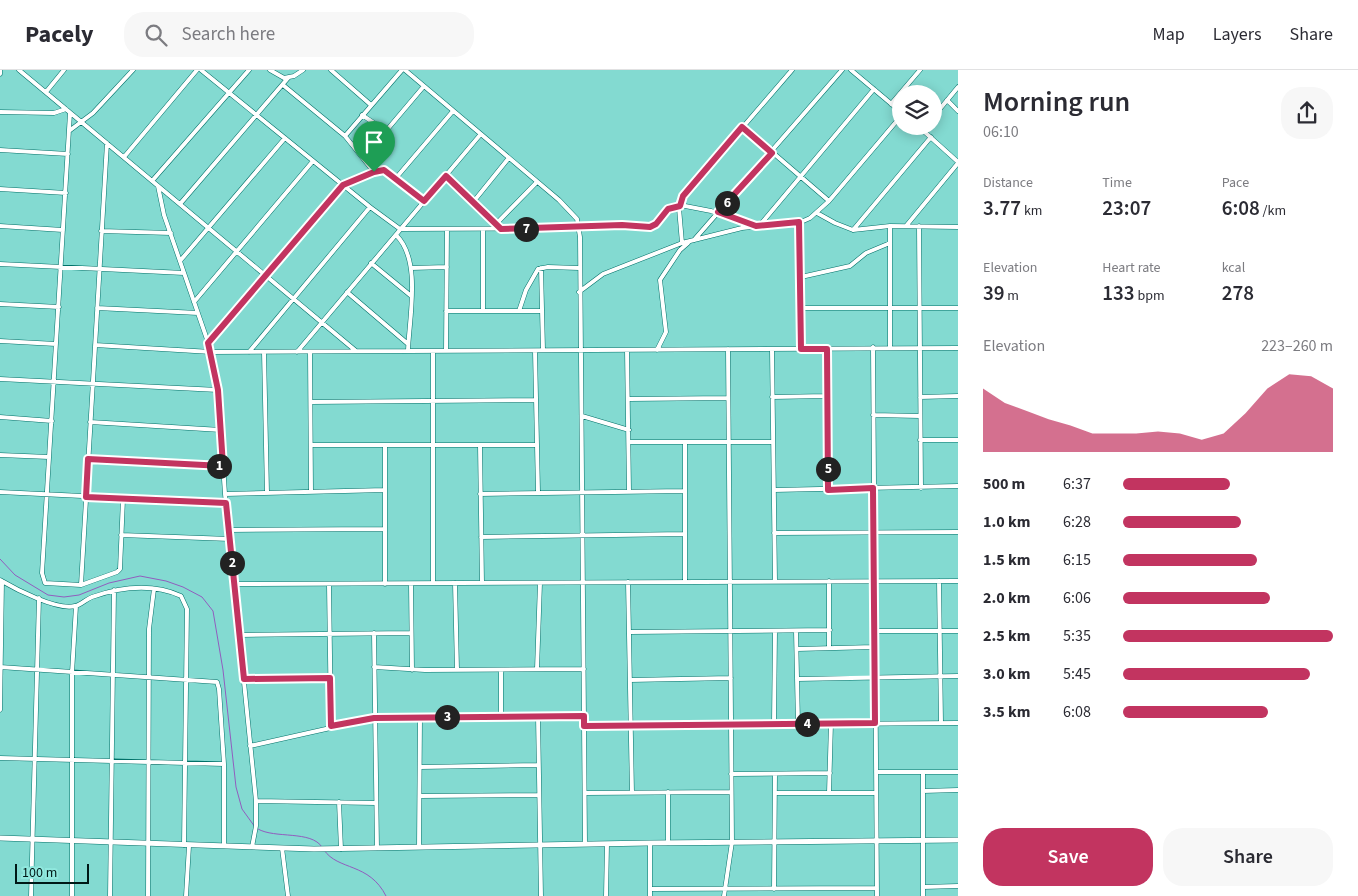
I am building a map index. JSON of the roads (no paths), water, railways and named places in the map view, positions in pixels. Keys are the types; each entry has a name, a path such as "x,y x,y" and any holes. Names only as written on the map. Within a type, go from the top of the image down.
{"street":[{"path":"19,70 356,351"},
{"path":"46,92 64,70"},
{"path":"69,131 82,123 133,70"},
{"path":"124,157 197,70"},
{"path":"201,70 370,207 400,229 578,228 622,225 650,227 656,224 668,209 680,206 718,212 758,225"},
{"path":"152,181 249,70"},
{"path":"270,70 281,78 288,78"},
{"path":"180,204 288,78 303,70"},
{"path":"331,70 371,105"},
{"path":"345,136 403,70 575,217 578,228 581,350 585,844"},
{"path":"682,243 680,206 683,196 792,70"},
{"path":"656,350 666,332 660,280 680,250 694,240 772,153 842,70"},
{"path":"851,70 891,104 920,70"},
{"path":"911,70 916,75"},
{"path":"283,85 345,136 374,172"},
{"path":"362,115 386,131 424,86"},
{"path":"942,106 958,87"},
{"path":"758,225 874,90"},
{"path":"947,100 958,111"},
{"path":"0,112 54,113 66,109"},
{"path":"396,178 453,111"},
{"path":"70,113 49,457 43,580 45,583 81,585 117,572 120,569 123,499"},
{"path":"579,292 602,274 682,243 758,225 799,222 810,218 829,200 892,125"},
{"path":"742,127 829,200"},
{"path":"297,352 480,135"},
{"path":"853,230 931,137 958,162 906,226"},
{"path":"180,261 285,138"},
{"path":"81,585 107,144"},
{"path":"0,150 68,154"},
{"path":"474,201 508,159"},
{"path":"194,302 313,161"},
{"path":"208,343 343,185 374,172 386,170 424,201"},
{"path":"446,176 501,229"},
{"path":"496,224 536,183"},
{"path":"158,186 171,234 211,352 218,390 225,494 256,801 256,826 252,847"},
{"path":"0,189 66,193"},
{"path":"249,352 370,207"},
{"path":"817,213 834,223 853,230 890,226 958,227"},
{"path":"799,222 802,308 801,349"},
{"path":"0,226 63,230"},
{"path":"890,226 890,348"},
{"path":"918,226 922,488"},
{"path":"446,351 447,228"},
{"path":"483,229 483,311"},
{"path":"102,230 171,234"},
{"path":"396,235 405,246 411,268 408,351"},
{"path":"801,277 850,266 866,253 890,243"},
{"path":"0,264 184,273"},
{"path":"371,264 410,295"},
{"path":"411,268 447,267"},
{"path":"541,268 579,268"},
{"path":"541,268 543,350"},
{"path":"519,311 528,285 541,268"},
{"path":"347,292 408,344"},
{"path":"0,304 59,307"},
{"path":"97,308 198,313"},
{"path":"802,308 958,308"},
{"path":"446,311 541,311"},
{"path":"0,341 56,344"},
{"path":"95,345 211,352 958,348"},
{"path":"873,348 877,896"},
{"path":"827,349 828,490"},
{"path":"627,350 630,442 629,491"},
{"path":"724,896 732,842 728,350"},
{"path":"772,350 775,582"},
{"path":"433,351 433,584"},
{"path":"536,351 538,492"},
{"path":"264,352 267,494"},
{"path":"310,352 311,492"},
{"path":"0,379 218,390"},
{"path":"772,397 827,396"},
{"path":"920,397 958,396"},
{"path":"629,399 728,398"},
{"path":"311,402 536,400"},
{"path":"873,415 920,416"},
{"path":"582,416 629,430"},
{"path":"0,417 52,420"},
{"path":"90,422 221,430"},
{"path":"920,440 958,440"},
{"path":"630,442 773,442"},
{"path":"685,442 685,581"},
{"path":"311,445 537,445"},
{"path":"385,445 385,584"},
{"path":"480,445 482,583"},
{"path":"0,455 49,457"},
{"path":"88,459 223,466"},
{"path":"774,490 958,486"},
{"path":"225,494 385,490"},
{"path":"480,494 684,491"},
{"path":"0,492 226,503"},
{"path":"229,530 384,529"},
{"path":"774,533 958,532"},
{"path":"481,537 685,534"},
{"path":"121,535 230,539"},
{"path":"0,710 1,581 39,598 64,606 76,606 89,598 114,590 141,587 181,596 185,603 186,896"},
{"path":"829,581 829,648"},
{"path":"939,581 941,723"},
{"path":"235,584 958,581"},
{"path":"628,582 632,793"},
{"path":"455,583 457,670"},
{"path":"537,669 540,583"},
{"path":"329,584 331,726"},
{"path":"411,584 412,670"},
{"path":"148,896 149,676 150,628 154,589"},
{"path":"110,896 114,590"},
{"path":"31,896 31,839 39,598"},
{"path":"72,896 74,840 72,673 76,606"},
{"path":"630,632 830,630"},
{"path":"774,724 775,631"},
{"path":"796,631 798,724"},
{"path":"874,631 958,631"},
{"path":"240,635 411,632"},
{"path":"374,633 377,848"},
{"path":"797,649 874,647"},
{"path":"0,667 36,671 213,680 218,684 224,764 224,846"},
{"path":"374,667 412,670 584,669"},
{"path":"501,670 501,716"},
{"path":"797,679 958,676"},
{"path":"244,679 330,678"},
{"path":"630,680 731,678"},
{"path":"538,716 541,896"},
{"path":"250,746 331,726 374,718 584,716"},
{"path":"420,718 420,847"},
{"path":"584,726 958,723"},
{"path":"829,793 831,724"},
{"path":"0,758 224,764"},
{"path":"420,767 538,765"},
{"path":"876,772 958,772"},
{"path":"731,774 830,773"},
{"path":"923,896 924,773"},
{"path":"774,889 775,774"},
{"path":"923,791 958,790"},
{"path":"668,792 668,843"},
{"path":"585,793 732,792"},
{"path":"775,794 876,793"},
{"path":"420,796 539,795"},
{"path":"256,801 376,803"},
{"path":"339,802 339,849"},
{"path":"0,838 314,849 775,841 958,840"},
{"path":"650,843 650,896"},
{"path":"606,896 607,844"},
{"path":"282,848 288,896"},
{"path":"922,886 958,886"},
{"path":"832,888 832,896"},
{"path":"650,889 877,888"}],"waterway":[{"path":"0,559 15,575 48,595 64,597 79,595 109,583 140,576 166,581 202,597 213,611 223,670 236,787 242,809 255,827"},
{"path":"258,829 274,834 310,838 322,847"},
{"path":"324,850 330,857 371,877 386,896"}]}
